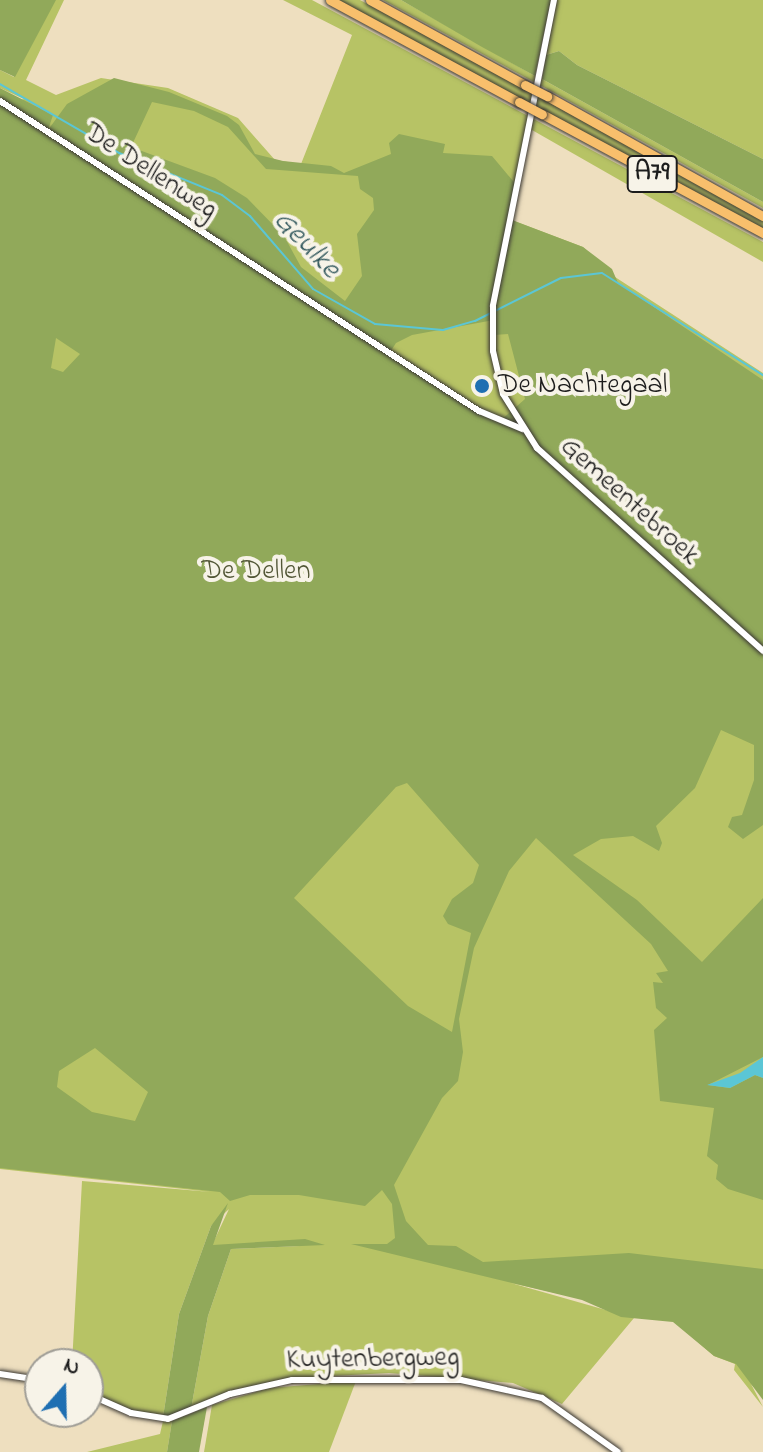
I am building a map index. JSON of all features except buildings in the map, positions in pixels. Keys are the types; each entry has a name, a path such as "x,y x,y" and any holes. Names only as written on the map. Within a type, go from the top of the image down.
{"highway":[{"name":"A79","path":"330,0 763,233"},
{"name":"A79","path":"370,0 763,216"}],"street":[{"name":"Gemeentebroek","path":"554,0 493,306 497,375 522,429 564,474 763,651"},
{"name":"De Dellenweg","path":"0,101 479,411 522,429"},
{"path":"0,1374 24,1378"},
{"name":"Kuytenbergweg","path":"104,1401 131,1413 163,1419 230,1394 292,1380 441,1378 534,1395 572,1416 618,1452"}],"green space":[{"name":"De Dellen","path":"0,0 64,0 26,80 56,95 101,78 168,88 238,118 275,160 301,164 352,35 283,0 312,0 763,242 763,262 525,126 526,153 506,218 583,247 615,277 763,373 763,1396 751,1384 763,1407 734,1370 735,1364 714,1356 677,1324 686,1322 511,1283 634,1318 562,1404 513,1383 389,1373 295,1378 191,1409 208,1316 231,1249 300,1246 212,1245 229,1209 211,1226 179,1314 163,1417 141,1414 104,1399 104,1348 73,1348 82,1181 211,1192 0,1169 0,106 24,99 0,88 0,70 14,77"},
{"path":"0,0 56,0 15,77 0,70"},
{"path":"338,0 360,0 531,92 763,220 763,230"},
{"path":"383,0 401,0 535,76 534,82"},
{"path":"401,0 551,0 535,76 482,47"},
{"path":"557,0 763,0 763,159 577,65 559,51 546,55"},
{"path":"559,51 577,65 763,159 763,202 542,79 546,55"},
{"name":"De Dellen","path":"114,78 169,92 227,116 239,125 255,154 283,161 331,166 344,173 391,154 389,143 399,134 445,144 443,153 492,156 518,187 512,220 583,247 612,269 618,283 763,380 763,825 743,839 728,827 732,817 742,815 754,780 754,745 721,730 695,788 656,826 662,843 659,851 633,836 601,839 573,855 637,900 702,962 763,898 763,1057 708,1085 730,1088 755,1075 763,1078 763,1200 728,1189 716,1179 718,1165 707,1156 714,1108 660,1101 654,1030 667,1018 656,1008 653,982 663,983 656,973 668,971 651,944 536,838 509,871 474,948 459,1019 463,1052 458,1081 442,1098 394,1185 406,1221 428,1245 456,1246 483,1262 629,1253 763,1269 763,1400 736,1364 714,1356 673,1322 621,1317 582,1300 351,1244 387,1244 395,1238 392,1204 382,1190 365,1206 299,1195 250,1195 230,1201 220,1192 0,1168 0,88 53,115 48,130 67,104","holes":["152,102 194,111 228,127 266,169 358,176 360,189 373,198 374,210 357,234 362,276 345,301 301,267 284,236 247,198 215,178 131,147","494,320 494,335 508,334 525,399 501,420 389,354 396,343 412,335","56,338 80,354 63,372 51,368","407,783 479,865 473,883 452,899 443,916 448,924 471,933 452,1032 408,1006 294,898 396,787","95,1048 148,1092 135,1121 92,1112 57,1087 59,1071"]},
{"path":"542,79 763,202 763,208 540,85"},
{"path":"228,1203 213,1245 305,1239 325,1245 231,1249 208,1316 191,1409 163,1417 179,1314 211,1226"},
{"path":"356,1381 329,1452 204,1452 212,1405 269,1388"},
{"path":"207,1407 199,1452 167,1452 172,1421"},
{"path":"163,1421 172,1421 167,1452 87,1452 160,1434"}],"water":[{"path":"763,1057 763,1078 755,1075 730,1088 707,1085 740,1073"}],"waterway":[{"name":"Geulke","path":"0,84 119,153 222,195 250,216 313,289 375,324 443,330 475,321 561,278 602,273 763,375"}],"place":[{"name":"De Nachtegaal","path":"482,386"}]}
